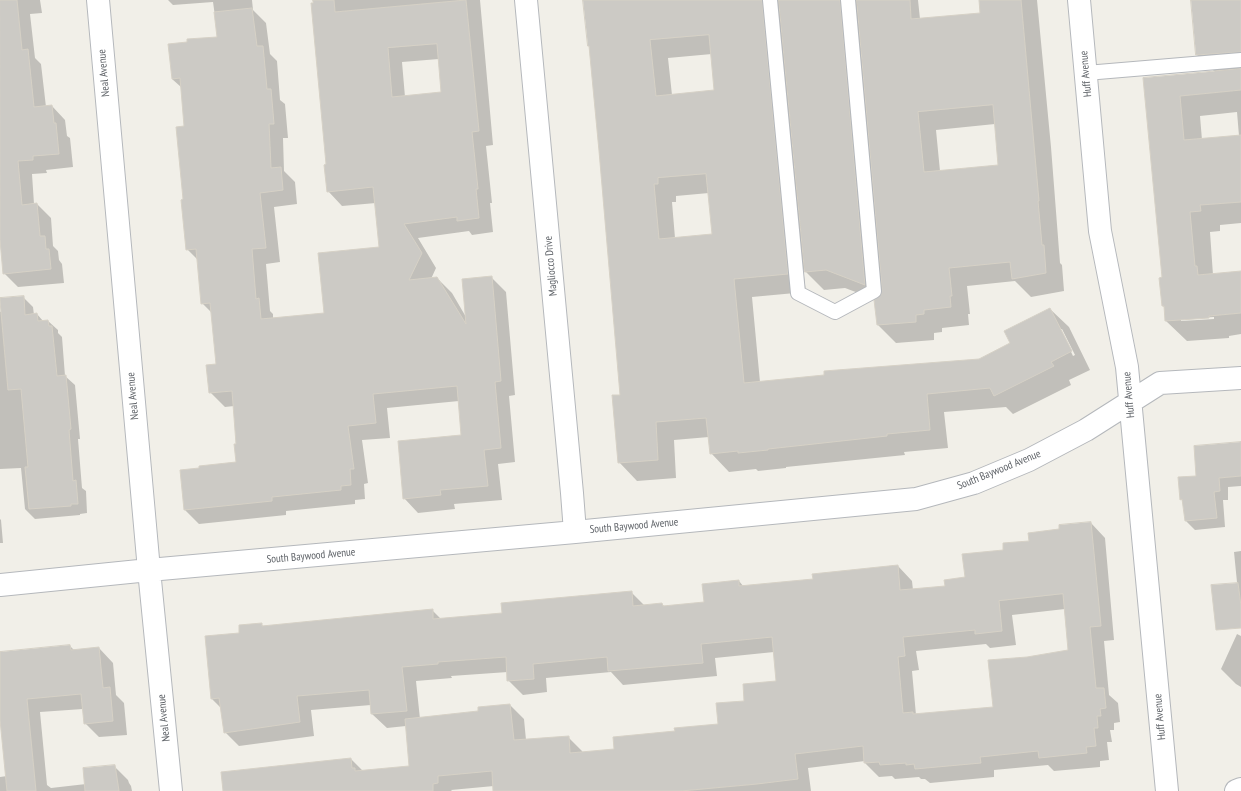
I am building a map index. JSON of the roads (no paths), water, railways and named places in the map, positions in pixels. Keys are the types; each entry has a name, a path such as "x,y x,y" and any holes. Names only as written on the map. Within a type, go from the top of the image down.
{"street":[{"name":"Neal Avenue","path":"98,0 149,570 171,791"},
{"name":"Magliocco Drive","path":"526,0 575,532"},
{"name":"Huff Avenue","path":"1079,0 1100,230 1127,367 1167,791"},
{"name":"South Baywood Avenue","path":"0,585 916,499 974,482 1029,460 1086,430 1160,383 1241,378"},
{"path":"1236,791 1241,789"}],"lane":[{"path":"770,0 798,293 835,312 874,291 848,0"},
{"path":"1086,73 1241,60"}]}
